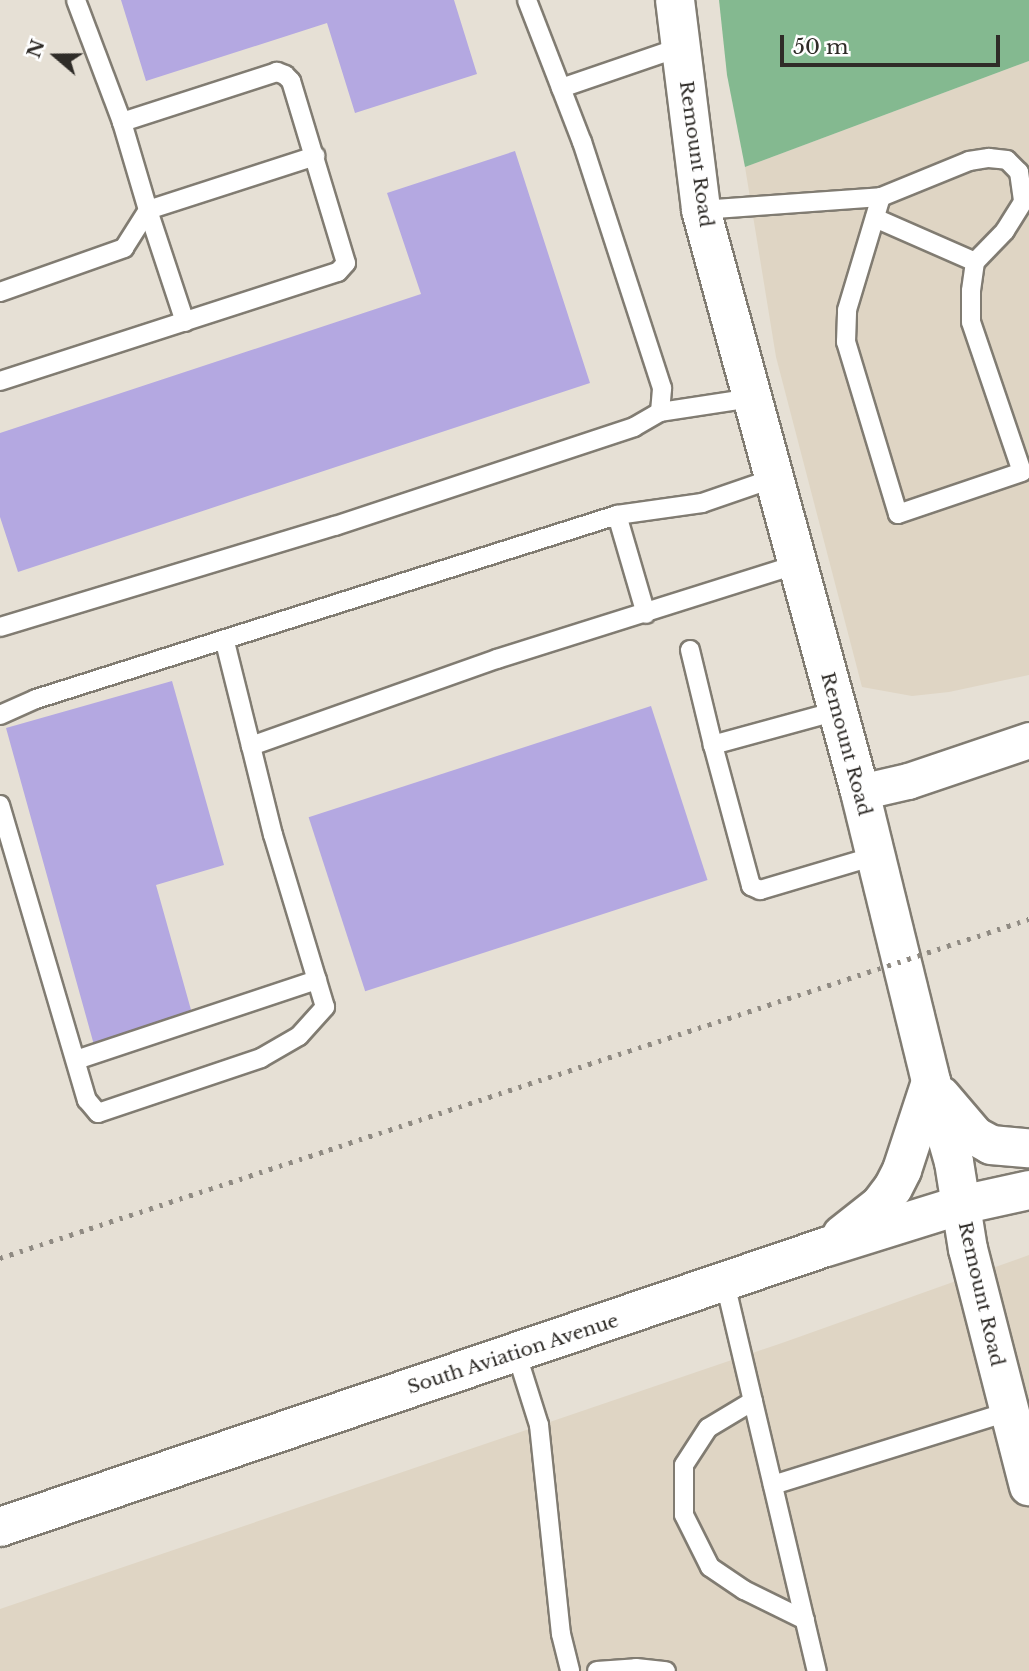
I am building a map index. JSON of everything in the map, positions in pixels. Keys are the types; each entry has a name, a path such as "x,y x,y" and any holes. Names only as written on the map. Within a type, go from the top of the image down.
{"street":[{"name":"Remount Road","path":"675,0 701,210 860,792 931,1082 954,1162 968,1249 1029,1486"},
{"path":"860,792 908,780 1029,740"},
{"path":"931,1082 975,1136 1000,1147 1029,1148"},
{"path":"827,1247 880,1205 893,1188 902,1170 931,1082"},
{"name":"South Aviation Avenue","path":"0,1527 827,1247 961,1205 1029,1190"}],"lane":[{"path":"76,0 122,122 185,321"},
{"path":"527,0 561,88 662,388 660,412"},
{"path":"561,88 681,47"},
{"path":"0,382 338,272 346,264 291,81 277,72 122,122"},
{"path":"0,292 124,248 148,210 315,156"},
{"path":"701,210 881,197 970,161 989,158 1007,159 1019,172 1023,202 1005,231 975,262 971,322 1022,472 898,514 846,342 847,310 881,197"},
{"path":"875,218 975,262"},
{"path":"0,627 335,526 634,427 660,412 752,398"},
{"path":"0,715 36,699 225,642 617,516 702,503 774,478"},
{"path":"617,516 646,614"},
{"path":"251,746 497,659 798,564"},
{"path":"0,805 87,1100 98,1113 261,1058 299,1036 325,1007 273,835 225,642"},
{"path":"690,650 751,886 760,890 876,856"},
{"path":"713,744 837,710"},
{"path":"76,1060 317,980"},
{"path":"725,1283 817,1671"},
{"path":"516,1352 539,1424 561,1634 570,1671"},
{"path":"753,1401 708,1429 684,1465 684,1515 710,1567 744,1590 805,1620"},
{"path":"773,1485 1010,1411"},
{"path":"597,1671 636,1668 666,1671"}],"shaded area":[{"path":"1029,61 1029,675 949,692 912,696 862,687 776,357 745,167"},
{"path":"1029,1255 1029,1671 0,1671 0,1609 782,1343"}],"green space":[{"path":"719,0 1029,0 1029,61 745,167 727,75"}],"building":[{"path":"121,0 454,0 477,74 355,113 327,23 146,81"},
{"path":"515,151 590,383 18,572 0,517 0,433 421,294 387,193"},
{"path":"172,681 224,865 156,885 193,1017 94,1045 6,728"},
{"path":"651,706 708,880 365,991 309,817"}],"railway":[{"path":"0,1258 1029,919"}]}
